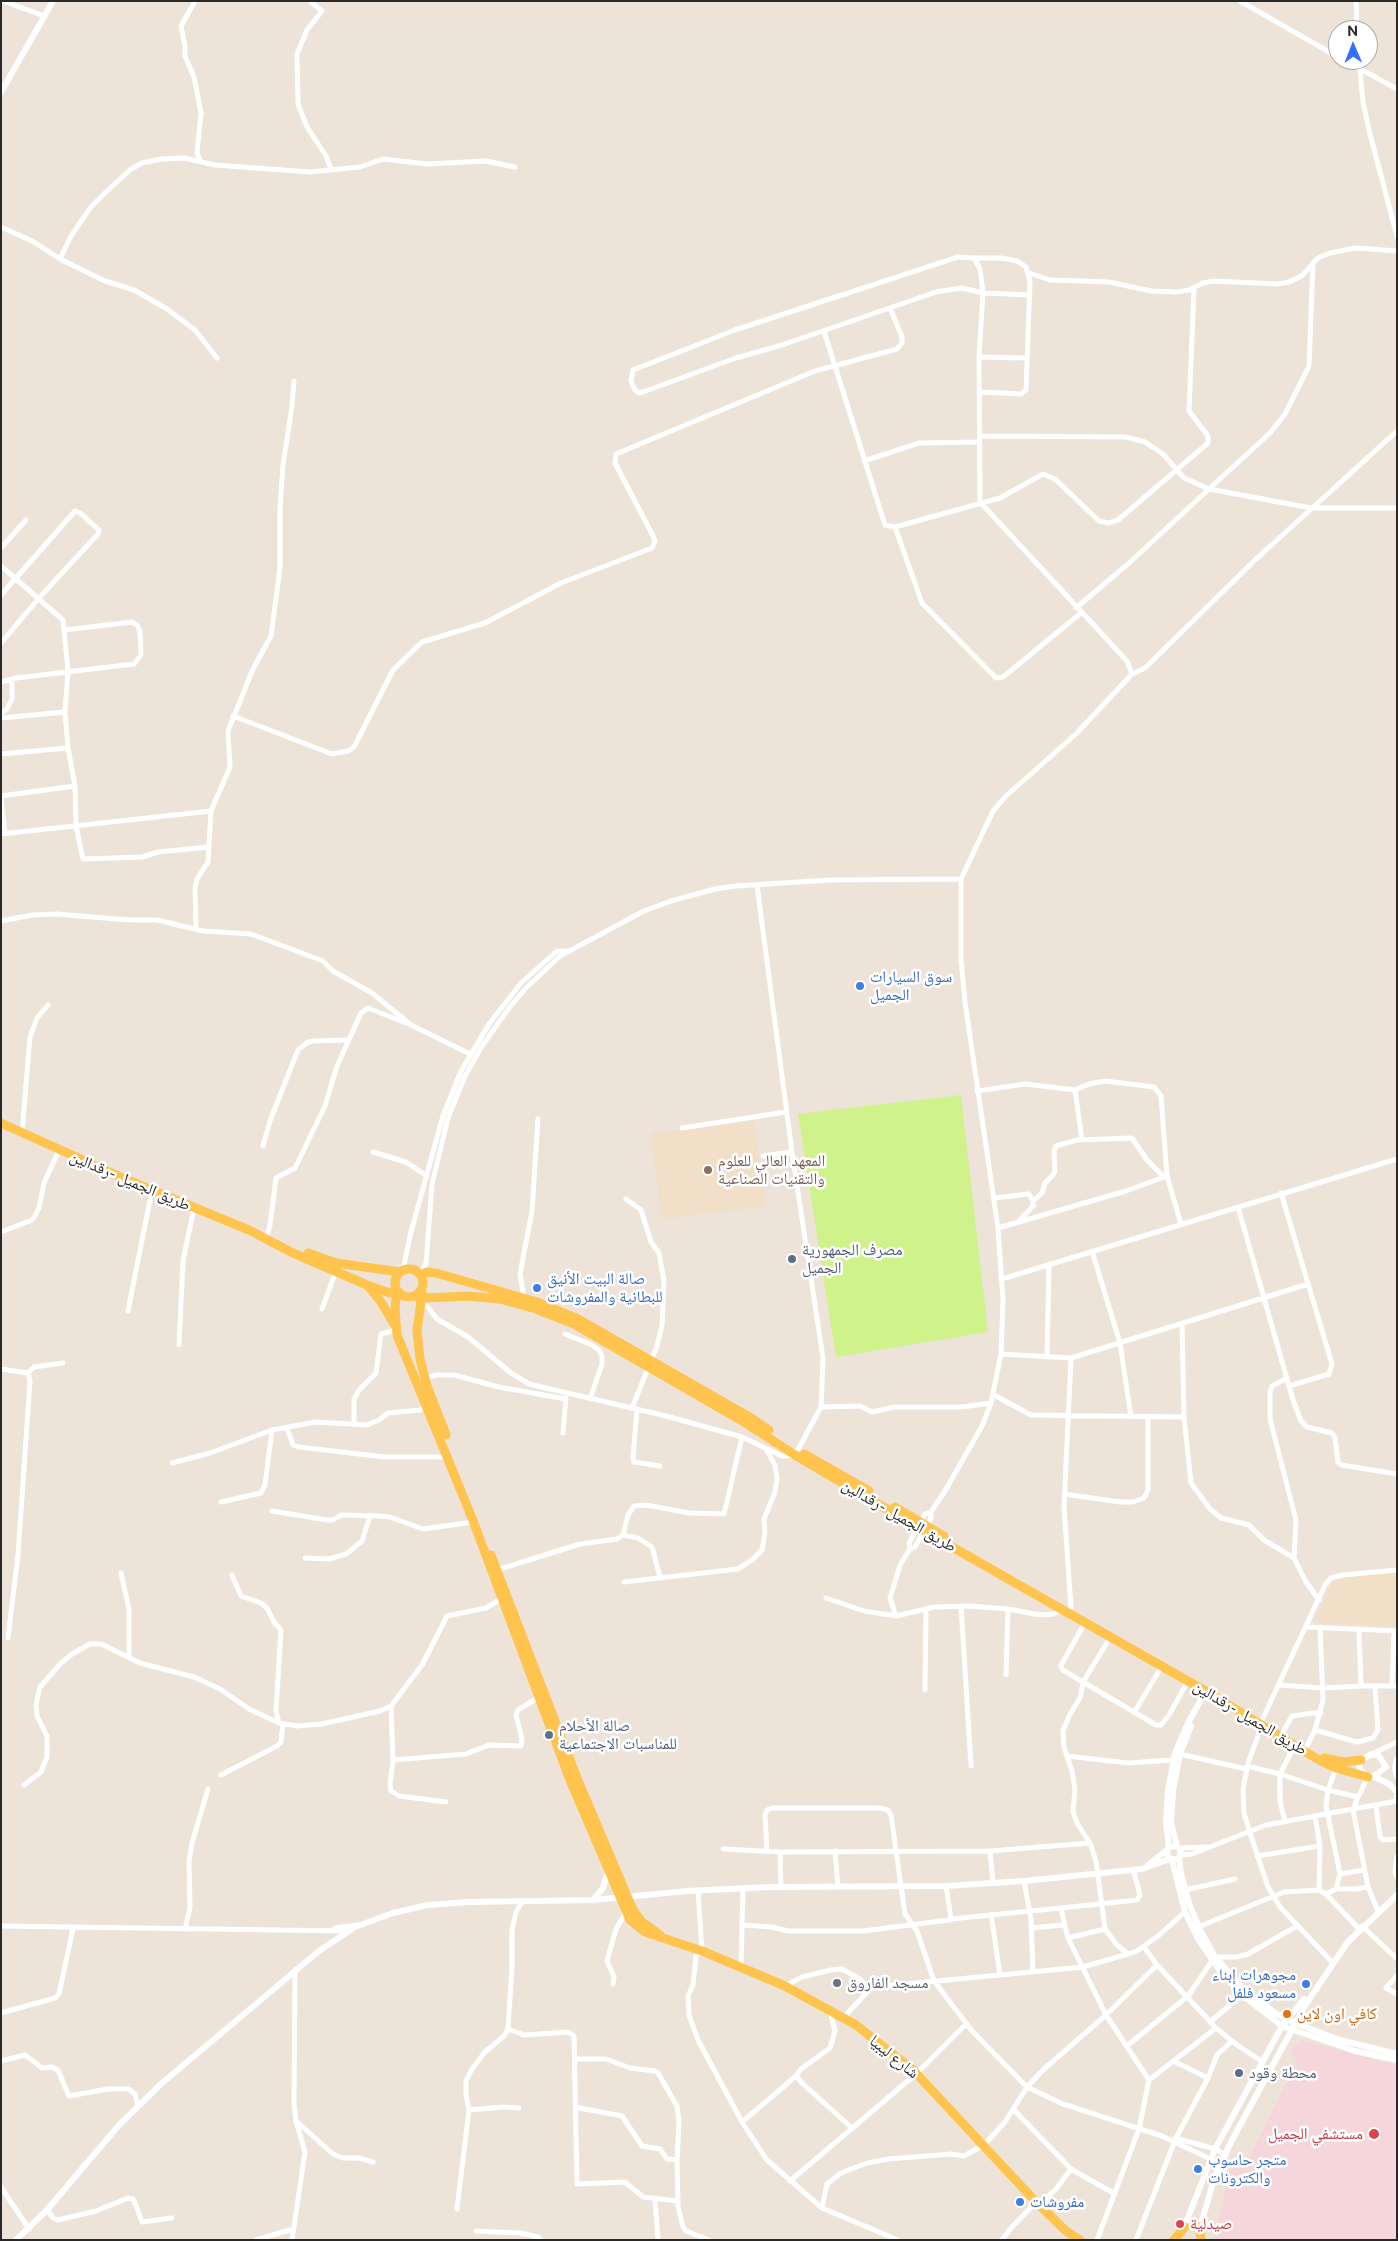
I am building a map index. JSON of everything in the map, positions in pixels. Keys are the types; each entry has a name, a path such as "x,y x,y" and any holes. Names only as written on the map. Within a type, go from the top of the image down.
{"main road":[{"name":"طريق الجميل -رقدالين","path":"1,1123 152,1190 265,1237"},
{"path":"265,1237 367,1285 390,1294 397,1290"},
{"path":"265,1237 336,1263 401,1271 412,1269 420,1274 423,1285 418,1294 420,1303 418,1345 427,1399 448,1457 538,1697 608,1872 637,1916 664,1938"},
{"path":"397,1332 395,1308 397,1290 395,1282 401,1271"},
{"name":"طريق الجميل -رقدالين","path":"420,1274 433,1272 524,1298 578,1319 649,1363"},
{"path":"367,1285 386,1308 427,1399 498,1570 624,1897 626,1912"},
{"path":"397,1290 407,1297 418,1294"},
{"name":"طريق الجميل -رقدالين","path":"418,1294 427,1298 474,1296 500,1298 536,1309 574,1324 751,1418 796,1452 1283,1732 1320,1757 1348,1762 1361,1760"},
{"path":"418,1321 427,1306 435,1300 446,1297"},
{"name":"طريق الجميل -رقدالين","path":"1067,1607 1111,1636 1207,1690"},
{"name":"طريق الجميل -رقدالين","path":"1263,1721 1294,1745 1336,1768 1370,1777"},
{"name":"شارع ليبيا","path":"626,1912 637,1927 702,1951 785,1986 856,2025 916,2074 1036,2202 1066,2231 1080,2240"},
{"path":"1174,2240 1185,2227"},
{"path":"1200,2227 1201,2240"}],"street":[{"path":"3,1 44,16"},
{"path":"1,92 53,1"},
{"path":"195,1 181,26 185,56 194,77 201,113 197,153 201,162"},
{"path":"310,1 322,11 306,30 297,54 298,104 306,127 326,156 331,169"},
{"path":"1240,1 1328,51"},
{"path":"1356,1 1357,20"},
{"path":"1359,70 1370,134 1397,236"},
{"path":"1363,70 1397,89"},
{"path":"60,259 71,236 91,206 131,169 142,163 161,159 184,158 215,165 310,172 360,167 383,159 427,164 486,162 515,167"},
{"path":"1,227 34,242 60,259 105,281 122,284 167,309 195,330 217,358"},
{"path":"1029,274 1044,280 1109,282 1151,291 1178,292 1213,281 1277,284 1289,282 1303,275 1318,258 1330,253 1356,248 1397,251"},
{"path":"980,392 1021,394 1026,390 1030,295 1029,274 1026,267 1017,261 1001,258 958,257 735,330 633,370 630,381 639,393 736,358 824,331 945,290 962,288 983,292 1030,295"},
{"path":"974,258 980,269 983,292 979,358 980,502 1126,661 1132,674"},
{"path":"1076,608 1129,564 1270,432 1284,414 1303,381 1309,366 1313,263"},
{"path":"824,331 836,364 882,521 885,525 895,527 1000,498 1043,474 1055,479 1099,521 1108,523 1118,520 1208,443 1208,436 1189,411 1194,288"},
{"path":"234,716 332,754 348,752 354,747 393,670 422,642 485,623 561,582 652,548 653,536 615,463 616,454 836,364 897,349 902,343 902,338 890,308"},
{"path":"979,358 1026,358"},
{"path":"196,930 195,888 197,879 208,862 211,811 229,773 230,762 227,737 253,669 271,636 280,568 280,506 283,465 294,381"},
{"path":"896,1616 890,1598 900,1565 910,1549 909,1544 922,1526 931,1518 931,1512 974,1441 992,1404 1001,1354 1002,1279 998,1228 977,1091 961,960 961,879 995,808 1076,734 1132,674 1145,668 1312,508 1397,431"},
{"path":"980,436 1126,437 1146,442 1163,454 1184,478 1209,489 1312,508 1397,508"},
{"path":"864,461 919,443 980,442"},
{"path":"1,594 75,511 98,528 98,534 39,598 1,643"},
{"path":"1,548 26,520"},
{"path":"895,527 918,596 926,608 996,678 1003,677 1081,613"},
{"path":"1,566 60,615 63,620 68,671 65,712 68,748 76,786 76,826 83,859 142,857 158,852 209,847"},
{"path":"1,682 12,678 134,664 141,655 140,631 137,625 132,622 64,630"},
{"path":"1,713 7,709 12,699 12,678"},
{"path":"1,718 65,712"},
{"path":"1,754 68,748"},
{"path":"76,786 1,798 3,833 211,811"},
{"path":"420,1274 426,1264 432,1184 446,1117 465,1076 495,1027 526,988 560,956 617,924 671,901 715,889 831,880 961,879"},
{"path":"425,1378 437,1375 454,1375 499,1387 590,1399 634,1408 742,1437 782,1456 796,1452 821,1407 823,1358 786,1112 757,885"},
{"path":"1,921 32,915 56,914 129,920 156,920 196,930 247,933 317,958 333,971 372,993 411,1026"},
{"path":"401,1271 427,1176 461,1071 489,1024 521,983 557,951 569,952"},
{"path":"22,1133 30,1038 37,1018 48,1005"},
{"path":"265,1237 276,1178 294,1168 325,1106 348,1040 366,1008 411,1026 470,1054"},
{"path":"263,1146 270,1121 298,1050 308,1042 313,1041 348,1040"},
{"path":"977,1091 1026,1084 1075,1090 1089,1084 1106,1081 1154,1087 1161,1096 1166,1176 1181,1224"},
{"path":"1075,1090 1082,1140"},
{"path":"682,1128 786,1112"},
{"path":"524,1298 520,1282 520,1268 532,1211 538,1119"},
{"path":"1033,1201 1042,1193 1045,1183 1053,1175 1056,1146 1082,1140 1132,1138 1146,1159 1166,1176"},
{"path":"1,1232 32,1220 35,1216 39,1208 44,1183 60,1150"},
{"path":"373,1152 406,1162 427,1176"},
{"path":"763,1156 792,1152"},
{"path":"1002,1279 1397,1158"},
{"path":"998,1228 1126,1191 1166,1176"},
{"path":"128,1311 152,1190"},
{"path":"1281,1193 1332,1364 1328,1374 1290,1386"},
{"path":"994,1198 1029,1194 1034,1206 1017,1223"},
{"path":"626,1199 641,1210 651,1242 656,1247 662,1261 664,1281 662,1325 657,1346 649,1363 634,1408 633,1458 634,1462 660,1466"},
{"path":"1238,1207 1301,1421 1307,1427 1332,1433 1335,1438 1338,1462 1341,1465 1397,1474"},
{"path":"179,1345 183,1261 194,1208"},
{"path":"1092,1251 1120,1343 1131,1417"},
{"path":"1047,1357 1049,1265"},
{"path":"322,1309 336,1271"},
{"path":"1001,1354 1071,1358 1308,1284"},
{"path":"427,1306 437,1319 468,1337 520,1379 566,1397"},
{"path":"1182,1324 1184,1416 1188,1470 1191,1483 1210,1509 1222,1518 1249,1525 1264,1540 1294,1558"},
{"path":"354,1424 354,1399 359,1390 376,1373 381,1334 397,1332"},
{"path":"565,1334 592,1345 599,1350 602,1356 602,1364 590,1399"},
{"path":"826,1598 864,1612 896,1616 926,1609 961,1606 1008,1609 1040,1615 1054,1614 1067,1607 1064,1494 1071,1358"},
{"path":"28,1373 34,1367 63,1362"},
{"path":"1,1369 28,1373"},
{"path":"8,1638 18,1555 30,1381 28,1373"},
{"path":"1287,1378 1272,1386 1270,1392 1270,1419 1296,1520 1294,1558 1318,1600"},
{"path":"994,1395 1031,1415 1069,1417 1184,1416"},
{"path":"563,1432 566,1397"},
{"path":"172,1463 210,1454 272,1430 316,1422 366,1425 379,1420 388,1413 420,1410 427,1399"},
{"path":"821,1407 860,1406 872,1412 895,1407 956,1407 992,1404"},
{"path":"1064,1494 1120,1502 1133,1502 1144,1498 1148,1490 1148,1417"},
{"path":"287,1428 294,1445 298,1447 385,1457 448,1457"},
{"path":"221,1502 261,1493 265,1485 272,1430"},
{"path":"498,1570 556,1550 580,1544 617,1539 623,1535 628,1515 634,1506 646,1505 689,1513 724,1514 742,1437"},
{"path":"624,1582 738,1569 752,1560 762,1550 765,1533 764,1519 775,1492 777,1479 774,1465 766,1448"},
{"path":"272,1511 327,1520 334,1520 341,1515 390,1517 423,1529 473,1522"},
{"path":"305,1558 329,1559 346,1554 362,1541 370,1516"},
{"path":"623,1535 638,1538 652,1547 660,1577"},
{"path":"1334,1960 1297,1926 1274,1897 1257,1856 1249,1830 1244,1813 1242,1789 1246,1767 1263,1721 1325,1586 1331,1578 1343,1574 1397,1570"},
{"path":"121,1574 129,1609 129,1658"},
{"path":"221,1775 277,1746 281,1742 281,1724 276,1711 281,1630 274,1622 267,1608 261,1603 241,1596 232,1575"},
{"path":"24,1785 41,1772 48,1757 47,1736 38,1719 36,1705 40,1687 46,1678 72,1654 90,1644 101,1644 140,1663 194,1677 220,1689 248,1709 281,1724 322,1724 380,1711 391,1706 422,1665 447,1616 486,1608 501,1599"},
{"path":"961,1606 971,1766"},
{"path":"925,1690 926,1609"},
{"path":"1006,1675 1008,1609"},
{"path":"1086,1621 1061,1665 1062,1669 1156,1725 1161,1725 1170,1715 1188,1681"},
{"path":"1279,1685 1324,1688 1394,1686 1396,1631 1307,1627"},
{"path":"1306,1748 1321,1713 1324,1688 1320,1627"},
{"path":"1359,1629 1361,1686"},
{"path":"1111,1636 1083,1682 1080,1698 1069,1716 1063,1731 1064,1747 1072,1771 1075,1790 1073,1811 1077,1824 1090,1843 1097,1874 1105,1929 1117,1945 1128,1954"},
{"path":"1135,1711 1162,1665"},
{"path":"1315,1730 1357,1742 1373,1738 1378,1730 1375,1686"},
{"path":"1207,1690 1180,1754 1173,1791 1171,1823 1178,1847 1175,1858 1185,1912 1198,1939 1242,1995 1282,2026 1364,2054 1397,2060"},
{"path":"1207,1690 1188,1720 1174,1760 1168,1798 1168,1848 1166,1854 1175,1858 1198,1927 1214,1959 1241,1987 1287,2020 1355,2044 1397,2054"},
{"path":"393,1760 466,1754 489,1745 521,1746 522,1739 516,1715 518,1710 538,1697"},
{"path":"391,1706 393,1760 390,1785 393,1794 446,1802"},
{"path":"1283,1732 1292,1716 1313,1712 1321,1713"},
{"path":"16,2240 47,2210 119,2125 138,2106 295,1970 348,1931 393,1912 428,1905 469,1902 593,1900 698,1890 838,1886 946,1886 1024,1881 1142,1869 1192,1854 1249,1830 1397,1801 1397,1793 1389,1784 1370,1777 1360,1770 1361,1760 1397,1742"},
{"path":"1285,1822 1280,1801 1280,1774 1294,1745"},
{"path":"1180,1754 1280,1774 1328,1790 1358,1797"},
{"path":"1372,1754 1379,1756 1386,1767 1397,1777"},
{"path":"1067,1756 1121,1762 1174,1760"},
{"path":"1378,1911 1368,1887 1353,1810 1358,1797 1370,1777 1397,1758"},
{"path":"1397,1758 1395,1768 1397,1777"},
{"path":"1336,1768 1328,1790 1326,1806 1340,1874 1336,1889"},
{"path":"185,1928 190,1902 189,1861 192,1843 208,1789"},
{"path":"1376,1806 1380,1837 1383,1840 1397,1838"},
{"path":"767,1851 766,1810 772,1808 880,1808 888,1810 891,1815 898,1852 905,1914 914,1926 934,1981 966,2024 1027,2087 1063,2104 1162,2136 1215,2149 1226,2155"},
{"path":"1315,1816 1320,1846 1319,1890"},
{"path":"723,1849 780,1852 990,1851 1090,1843"},
{"path":"1257,1856 1320,1846"},
{"path":"1142,1869 1168,1848 1207,1847"},
{"path":"835,1851 838,1886"},
{"path":"990,1851 993,1882"},
{"path":"780,1852 781,1887"},
{"path":"1397,1856 1395,1872 1397,1877"},
{"path":"743,1926 772,1927 788,1931 854,1931 914,1926 990,1914 1061,1908 1100,1902 1137,1900 1140,1897 1133,1869"},
{"path":"1340,1874 1364,1870"},
{"path":"593,1900 603,1888 608,1872"},
{"path":"1185,1890 1235,1879"},
{"path":"1024,1881 1031,1928 1033,1972"},
{"path":"946,1886 951,1919"},
{"path":"1326,1894 1336,1889 1368,1887"},
{"path":"741,1967 743,1888"},
{"path":"698,1890 702,1951 696,1956 693,1985 688,1996 690,2015 698,2040 742,2122 768,2160 822,2208 898,2240"},
{"path":"1198,1927 1293,1890 1319,1890 1326,1894 1396,1958"},
{"path":"1180,2240 1215,2149 1282,2026 1361,1928 1397,1894"},
{"path":"457,2209 469,2110 466,2081 485,2052 504,2036 508,2030 512,1930 516,1912 522,1902"},
{"path":"1061,1908 1068,1938 1106,2015 1149,2080"},
{"path":"613,1984 614,1977 607,1961 616,1929 626,1912"},
{"path":"843,2018 869,1991 877,1986 1083,1967 1128,1954 1144,1947 1185,1912"},
{"path":"990,1914 1000,1975"},
{"path":"329,1930 363,1924"},
{"path":"1031,1928 1064,1925"},
{"path":"1,1926 348,1931"},
{"path":"1214,1959 1238,1957 1248,1954 1297,1926"},
{"path":"1,2013 55,1998 59,1994 73,1928"},
{"path":"1068,1938 1105,1929"},
{"path":"1144,1947 1157,1966 1188,1996 1216,2028 1263,2062"},
{"path":"1128,2046 1188,1996 1214,1959"},
{"path":"1197,2240 1212,2185 1246,2111 1295,2023 1334,1960"},
{"path":"822,2208 827,2184 841,2172 867,2163 898,2158 951,2154 964,2156 984,2145 1013,2109 1027,2087 1044,2069 1106,2015 1157,1966"},
{"path":"785,1986 802,1977 842,1969 860,1979 869,1991"},
{"path":"292,2240 305,2152 296,2121 294,2102 295,1970"},
{"path":"1397,1975 1386,1988 1397,1994"},
{"path":"1210,2022 1242,1995"},
{"path":"742,2122 796,2076 801,2069 830,2048 835,2032 830,2011"},
{"path":"790,2181 916,2074 966,2024"},
{"path":"1097,2240 1139,2129 1149,2080 1216,2028"},
{"path":"508,2030 524,2035 572,2033 575,2040 577,2184 625,2182 638,2195 655,2200 678,2201"},
{"path":"1136,2240 1176,2140 1208,2078 1217,2055 1232,2041"},
{"path":"1,2061 24,2055 42,2068 52,2067 58,2070 69,2096 108,2089 129,2089 135,2094 138,2106"},
{"path":"575,2059 606,2059 630,2068 658,2073 677,2106 679,2123 677,2160 678,2201 684,2229 709,2240"},
{"path":"1173,2061 1208,2078"},
{"path":"796,2076 852,2128"},
{"path":"469,2110 504,2107 519,2108"},
{"path":"575,2107 622,2116 642,2146 660,2148 667,2159 677,2160"},
{"path":"1013,2109 1071,2169 1115,2194"},
{"path":"296,2121 333,2154 343,2158 365,2159 373,2162"},
{"path":"1176,2140 1222,2164"},
{"path":"1002,2240 1036,2202 1046,2198 1056,2189 1071,2169"},
{"path":"1,2187 29,2229"},
{"path":"47,2210 58,2220 96,2211 128,2198 133,2199 142,2222 172,2218"},
{"path":"655,2200 658,2240"},
{"path":"256,2240 293,2229"},
{"path":"476,2231 520,2233 538,2237 541,2240"}],"shaded area":[{"name":"المعهد العالي للعلوم والتقنيات الصناعية","path":"754,1121 765,1206 661,1219 651,1133"},
{"path":"1397,1572 1397,1626 1321,1623 1317,1619 1331,1584 1340,1578"},
{"path":"1301,2040 1397,2065 1397,2240 1214,2240 1231,2169 1247,2163 1297,2061 1290,2052"}],"green space":[{"path":"961,1095 988,1332 836,1357 798,1114"}],"place":[{"name":"سوق السيارات الجميل","path":"860,986"},
{"name":"المعهد العالي للعلوم والتقنيات الصناعية","path":"708,1170"},
{"name":"مصرف الجمهورية الجميل","path":"792,1259"},
{"name":"صالة البيت الأنيق للبطانية والمفروشات","path":"537,1288"},
{"name":"صالة الأحلام للمناسبات الاجتماعية","path":"549,1735"},
{"name":"مسجد الفاروق","path":"837,1983"},
{"name":"مجوهرات إبناء مسعود فلفل","path":"1306,1984"},
{"name":"كافي اون لاين","path":"1287,2014"},
{"name":"محطة وقود","path":"1239,2073"},
{"name":"مستشفي الجميل","path":"1374,2134"},
{"name":"متجر حاسوب والكترونات","path":"1198,2169"},
{"name":"مفروشات","path":"1020,2202"},
{"name":"صيدلية","path":"1180,2224"}]}
